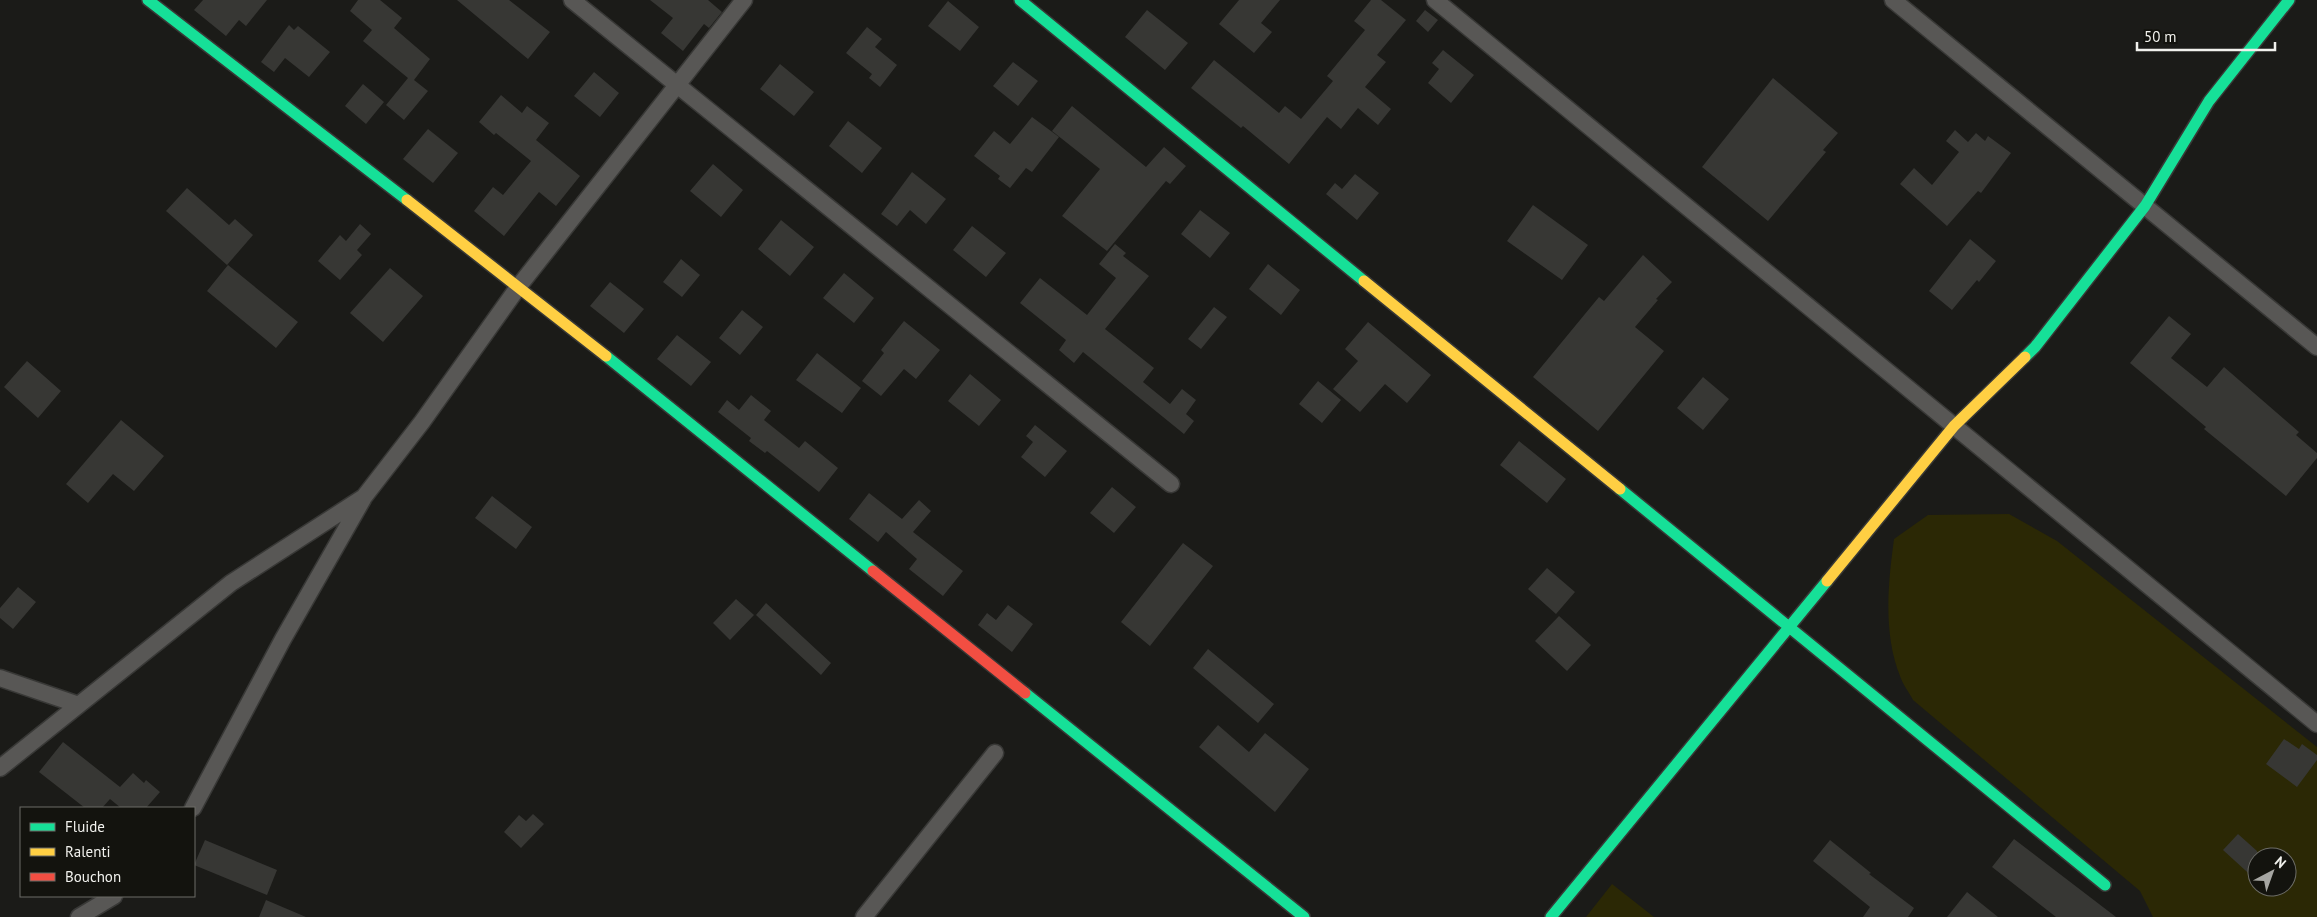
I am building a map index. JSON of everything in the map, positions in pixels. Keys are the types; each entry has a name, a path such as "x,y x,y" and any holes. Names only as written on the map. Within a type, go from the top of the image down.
{"street":[{"path":"148,0 519,286 1304,917"},
{"path":"572,0 1171,484"},
{"path":"194,807 283,639 364,497 422,422 519,286 744,0"},
{"path":"1020,0 2105,885"},
{"path":"1435,0 2317,724"},
{"path":"1894,0 2317,347"},
{"path":"1551,917 1954,426 2035,348 2145,206 2209,101 2289,0"},
{"path":"0,768 231,583 364,497"},
{"path":"0,678 79,706"},
{"path":"864,917 995,753"},
{"path":"79,917 112,897"}],"shaded area":[{"path":"2009,514 2057,541 2317,747 2317,917 2153,917 2140,891 1913,700 1901,679 1891,643 1888,608 1894,539 1928,515"},
{"path":"1612,884 1654,917 1586,917"}],"building":[{"path":"203,0 267,0 246,26 239,20 226,36 194,10"},
{"path":"358,0 380,0 402,18 394,28 430,59 414,80 428,91 404,120 386,105 408,78 363,41 372,30 350,11"},
{"path":"457,0 509,0 550,32 528,59"},
{"path":"650,0 708,0 722,12 709,28 704,24 683,51 661,33 673,18"},
{"path":"1239,0 1280,0 1261,23 1272,32 1254,53 1219,24"},
{"path":"1371,0 1381,0 1406,20 1377,55 1386,62 1365,87 1391,109 1378,125 1358,108 1341,129 1327,117 1289,164 1243,126 1241,128 1191,88 1214,60 1279,113 1285,106 1301,119 1333,81 1327,76 1365,30 1354,21"},
{"path":"948,1 979,27 960,51 928,26"},
{"path":"1147,10 1188,43 1165,70 1125,37"},
{"path":"1425,10 1438,20 1428,32 1416,21"},
{"path":"289,25 294,30 298,26 330,52 309,77 285,58 274,72 261,62"},
{"path":"867,27 882,39 875,47 897,65 880,87 869,78 872,74 846,53"},
{"path":"1443,50 1474,75 1451,103 1428,83 1439,69 1432,63"},
{"path":"1013,62 1038,81 1018,106 993,86"},
{"path":"780,64 814,92 794,116 760,89"},
{"path":"594,72 619,93 600,117 574,96"},
{"path":"1773,78 1838,133 1823,150 1826,152 1768,221 1702,167"},
{"path":"363,84 384,102 366,124 345,106"},
{"path":"501,95 522,113 527,106 549,123 536,140 580,176 556,206 539,192 504,236 474,211 493,187 503,195 531,161 479,122"},
{"path":"1072,106 1146,167 1164,147 1186,166 1170,184 1166,181 1107,251 1062,216 1100,169 1052,131"},
{"path":"1032,117 1059,137 1032,172 1026,168 1010,188 998,179 1000,176 974,156 994,131 1010,144"},
{"path":"848,121 882,148 862,173 829,146"},
{"path":"428,129 458,153 433,183 403,159"},
{"path":"1955,130 1968,142 1976,133 1985,141 1988,136 2011,153 1981,193 1978,191 1947,226 1900,184 1914,168 1932,185 1959,152 1946,141"},
{"path":"713,164 743,190 721,217 690,191"},
{"path":"912,172 946,199 926,224 910,210 897,226 881,214"},
{"path":"1355,174 1379,193 1357,220 1326,194 1335,183 1342,189"},
{"path":"187,188 229,225 235,219 253,235 227,265 166,211"},
{"path":"1533,205 1588,245 1562,280 1507,241"},
{"path":"1200,210 1230,233 1210,258 1181,234"},
{"path":"781,220 814,247 790,276 758,249"},
{"path":"360,224 371,234 357,250 362,255 340,280 318,261 340,235 346,241"},
{"path":"972,226 1006,253 986,277 953,250"},
{"path":"1970,239 1996,261 1952,310 1929,291"},
{"path":"1115,244 1126,253 1123,256 1149,276 1105,329 1154,368 1143,382 1170,404 1182,389 1196,400 1186,414 1194,421 1184,434 1083,352 1074,363 1059,350 1066,340 1020,303 1040,278 1087,315 1116,278 1099,264"},
{"path":"1643,255 1672,282 1656,299 1658,300 1635,327 1664,351 1598,431 1533,377 1599,297 1604,301"},
{"path":"681,259 700,275 682,297 663,282"},
{"path":"1268,264 1300,290 1281,315 1249,289"},
{"path":"228,265 298,322 276,348 207,291"},
{"path":"390,268 423,296 383,342 350,313"},
{"path":"844,273 874,298 854,323 823,298"},
{"path":"610,282 644,309 624,333 590,306"},
{"path":"1214,307 1227,317 1201,349 1188,339"},
{"path":"742,310 763,327 740,355 719,338"},
{"path":"2169,316 2191,334 2171,358 2207,387 2224,367 2299,432 2296,435 2317,453 2317,458 2286,496 2204,429 2206,427 2130,363"},
{"path":"904,321 940,350 916,379 904,369 881,396 862,381 884,353 881,350"},
{"path":"1368,322 1431,375 1407,403 1385,384 1360,412 1333,389 1358,361 1345,349"},
{"path":"677,335 711,362 691,386 657,359"},
{"path":"817,353 861,388 842,413 796,380"},
{"path":"27,361 61,391 38,418 4,387"},
{"path":"970,374 1001,400 979,426 948,401"},
{"path":"1703,377 1729,399 1703,430 1677,408"},
{"path":"1318,381 1341,400 1322,423 1299,404"},
{"path":"751,395 771,411 764,420 799,448 805,441 838,468 819,492 767,451 765,453 749,441 751,438 718,412 727,400 739,410"},
{"path":"121,420 164,456 134,491 113,474 88,503 66,484"},
{"path":"1035,425 1067,451 1045,477 1021,457 1033,442 1026,436"},
{"path":"1519,441 1566,479 1547,503 1500,465"},
{"path":"1112,487 1136,507 1114,533 1090,513"},
{"path":"869,493 902,519 919,500 931,511 913,532 963,571 943,596 909,569 917,559 886,532 878,542 849,519"},
{"path":"492,496 532,527 516,549 475,518"},
{"path":"1183,543 1213,566 1150,646 1121,622"},
{"path":"1547,568 1575,592 1556,614 1528,589"},
{"path":"18,587 36,602 13,629 0,618 0,608"},
{"path":"736,599 754,615 730,640 713,623"},
{"path":"766,603 831,663 821,675 756,615"},
{"path":"1008,605 1033,624 1012,652 978,625 987,613 996,620"},
{"path":"1559,616 1591,645 1567,671 1535,641"},
{"path":"1208,649 1274,704 1258,723 1193,668"},
{"path":"1218,725 1249,752 1265,733 1309,769 1275,812 1199,747"},
{"path":"2284,739 2299,749 2302,744 2317,755 2317,760 2297,787 2266,764"},
{"path":"63,742 120,787 133,773 144,783 146,780 160,792 147,807 120,807 110,799 103,807 84,807 39,772"},
{"path":"533,814 544,824 521,848 504,832 519,815 526,821"},
{"path":"2238,834 2253,847 2247,847 2247,872 2223,850"},
{"path":"2014,839 2116,917 2056,917 1992,867"},
{"path":"205,840 277,870 267,895 195,865"},
{"path":"1830,840 1871,873 1869,874 1914,908 1908,917 1863,917 1870,907 1813,861"},
{"path":"1967,892 1998,917 1947,917"},
{"path":"266,900 306,917 259,917"}],"traffic: fast":[{"path":"148,0 407,200"},
{"path":"1020,0 1364,281"},
{"path":"2025,357 2035,347 2145,206 2209,101 2289,0"},
{"path":"606,356 873,571"},
{"path":"1620,489 2105,885"},
{"path":"1551,917 1827,581"},
{"path":"1025,693 1304,917"}],"traffic: slow":[{"path":"407,200 606,356"},
{"path":"1364,281 1620,489"},
{"path":"1827,581 1954,426 2025,357"}],"traffic: jam":[{"path":"873,571 1025,693"}]}
